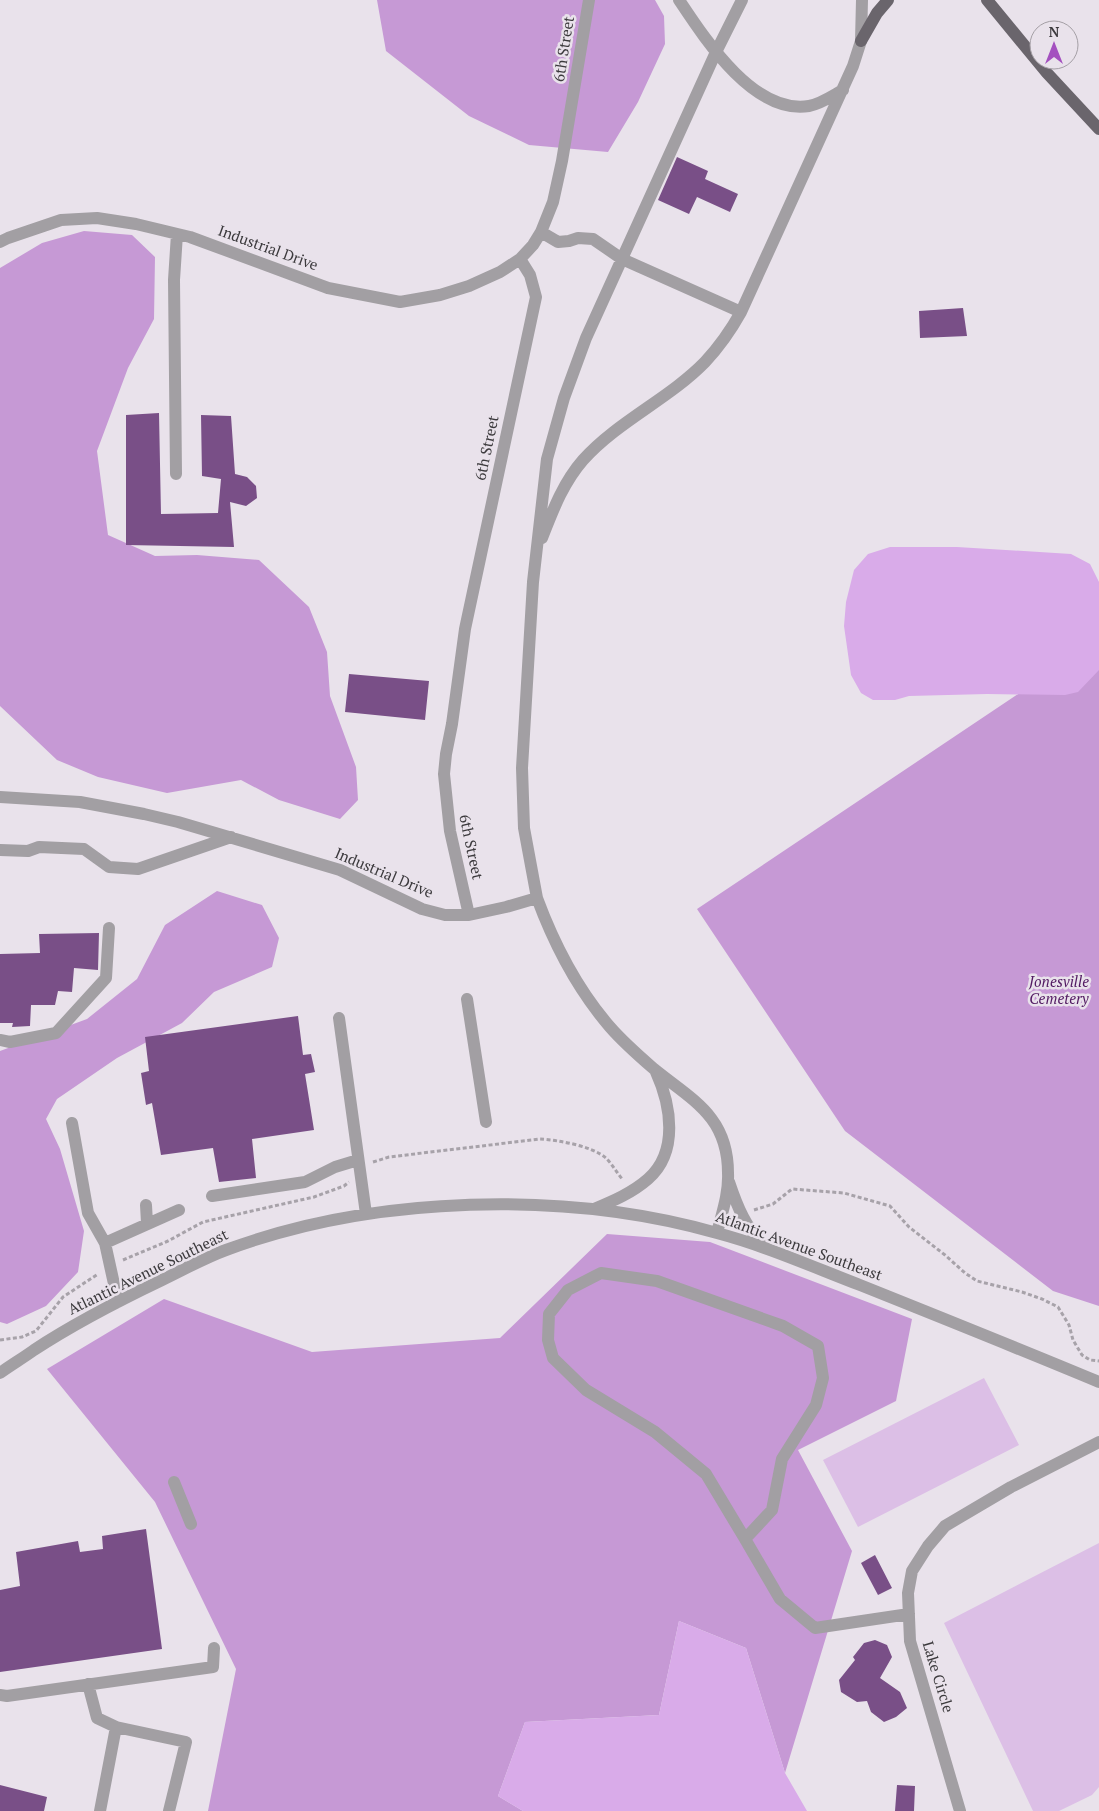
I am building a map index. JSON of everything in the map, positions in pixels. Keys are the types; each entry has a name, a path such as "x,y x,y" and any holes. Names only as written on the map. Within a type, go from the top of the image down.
{"main road":[{"path":"860,41 877,13 888,0"},
{"path":"987,0 1047,73 1099,129"}],"street":[{"name":"6th Street","path":"469,916 447,814 444,774 446,754 465,629 536,297 530,275 520,259 533,245 541,232 553,202 562,161 588,0"},
{"path":"680,0 716,52 744,82 759,94 779,103 793,106 808,106 821,103 843,90"},
{"path":"717,1232 728,1180 724,1144 707,1113 685,1092 655,1070 610,1027 580,987 557,946 537,898 524,828 522,790 524,728 537,549 547,460 554,432 586,338 716,52 742,0"},
{"path":"537,549 558,497 569,478 583,460 603,440 686,378 704,362 728,334 741,312 843,90 860,41 862,0"},
{"name":"Industrial Drive","path":"0,242 61,220 97,218 136,224 177,234 238,254 328,288 400,302 470,286 500,272 520,259"},
{"path":"541,232 558,242 578,238 593,239 622,259 741,312"},
{"path":"176,474 174,280 177,234"},
{"name":"Industrial Drive","path":"0,796 45,799 113,808 178,822 340,870 422,909 445,915 469,916 506,908 537,898"},
{"path":"0,850 28,851 39,848 84,848 109,867 138,869 231,837"},
{"path":"0,1040 10,1042 56,1033 106,978 108,928"},
{"path":"468,999 486,1122"},
{"path":"339,1018 366,1214"},
{"path":"594,1209 634,1189 648,1179 656,1170 668,1144 670,1117 662,1084 655,1070"},
{"path":"72,1123 88,1213 105,1244 118,1302"},
{"path":"212,1196 305,1182 335,1168 359,1166"},
{"path":"728,1180 742,1216 750,1230 769,1250"},
{"name":"Atlantic Avenue Southeast","path":"0,1373 58,1334 224,1250 296,1228 366,1214 439,1206 513,1204 594,1209 651,1218 717,1232 769,1250 980,1332 1099,1382"},
{"path":"146,1205 147,1223"},
{"path":"105,1244 147,1223 179,1210"},
{"path":"745,1539 772,1510 782,1459 816,1405 823,1378 818,1346 783,1326 657,1281 601,1273 568,1290 549,1314 548,1340 553,1358 586,1390 655,1432 706,1474 780,1598 815,1628 909,1614"},
{"name":"Lake Circle","path":"960,1811 910,1641 908,1594 912,1571 928,1546 945,1526 1011,1487 1099,1442"},
{"path":"174,1482 191,1524"},
{"path":"0,1695 7,1696 213,1666 214,1648"},
{"path":"88,1684 97,1718 116,1726 186,1742 169,1811"},
{"path":"100,1811 116,1726"}],"path":[{"path":"0,1340 22,1337 36,1331 63,1297 110,1267 168,1241 202,1222 314,1197 344,1186 359,1166 389,1157 540,1139 554,1140 591,1150 605,1158 619,1176 634,1189"},
{"path":"742,1216 773,1204 792,1189 844,1193 890,1206 909,1227 945,1255 965,1274 977,1281 1022,1292 1058,1307 1082,1355 1090,1360 1099,1361"}],"shaded area":[{"path":"890,547 957,547 1071,554 1090,564 1099,582 1099,670 1078,692 1065,695 909,696 895,700 873,700 861,693 851,675 844,626 846,602 854,570 868,554"},
{"path":"984,1378 1019,1445 858,1527 823,1460"},
{"path":"1099,1543 1099,1787 1092,1795 1059,1811 1033,1811 944,1623"},
{"path":"679,1621 746,1648 785,1773 807,1811 523,1811 498,1796 525,1722 659,1715"}],"green space":[{"path":"377,0 655,0 664,16 665,44 638,102 608,152 529,145 469,116 386,51"},
{"path":"84,231 132,235 155,257 154,319 128,368 97,451 108,535 155,556 197,555 259,560 309,607 327,652 330,696 356,767 358,800 340,819 279,800 241,780 167,793 98,777 57,760 0,706 0,268 42,243"},
{"name":"Jonesville Cemetery","path":"1099,642 1099,1306 1053,1291 845,1131 697,909 1030,686"},
{"path":"217,891 262,905 279,938 272,967 214,992 182,1023 117,1058 57,1099 46,1119 60,1149 84,1231 78,1272 46,1306 7,1324 0,1322 0,1051 87,1019 137,979 165,925"},
{"path":"607,1234 710,1242 912,1319 896,1401 798,1450 852,1551 785,1773 746,1648 679,1621 659,1715 525,1722 498,1796 523,1811 208,1811 236,1669 155,1502 47,1369 164,1299 312,1352 500,1338"}],"building":[{"path":"677,157 708,171 705,179 738,194 730,212 697,197 689,214 658,200"},
{"path":"963,308 967,336 920,338 919,311"},
{"path":"159,413 161,514 218,513 221,479 202,476 201,415 231,416 235,474 247,477 256,486 257,498 246,506 230,502 234,547 126,545 126,415"},
{"path":"349,674 429,681 425,720 345,712"},
{"path":"99,933 98,970 74,968 72,992 58,991 55,1005 31,1005 30,1026 12,1027 13,1023 0,1023 0,954 40,953 39,934"},
{"path":"298,1016 303,1055 311,1054 315,1072 305,1074 314,1130 252,1139 256,1178 219,1182 213,1148 161,1155 152,1103 146,1105 141,1073 149,1071 145,1037"},
{"path":"146,1529 162,1649 0,1672 0,1590 20,1586 16,1552 78,1541 80,1552 103,1549 102,1536"},
{"path":"875,1555 892,1588 878,1595 861,1563"},
{"path":"875,1640 887,1645 892,1657 880,1678 900,1692 907,1708 896,1717 884,1722 871,1712 867,1701 857,1702 841,1692 839,1680 855,1660 853,1657 864,1643"},
{"path":"0,1785 47,1797 44,1811 0,1811"},
{"path":"897,1785 915,1786 914,1811 895,1811"}]}
